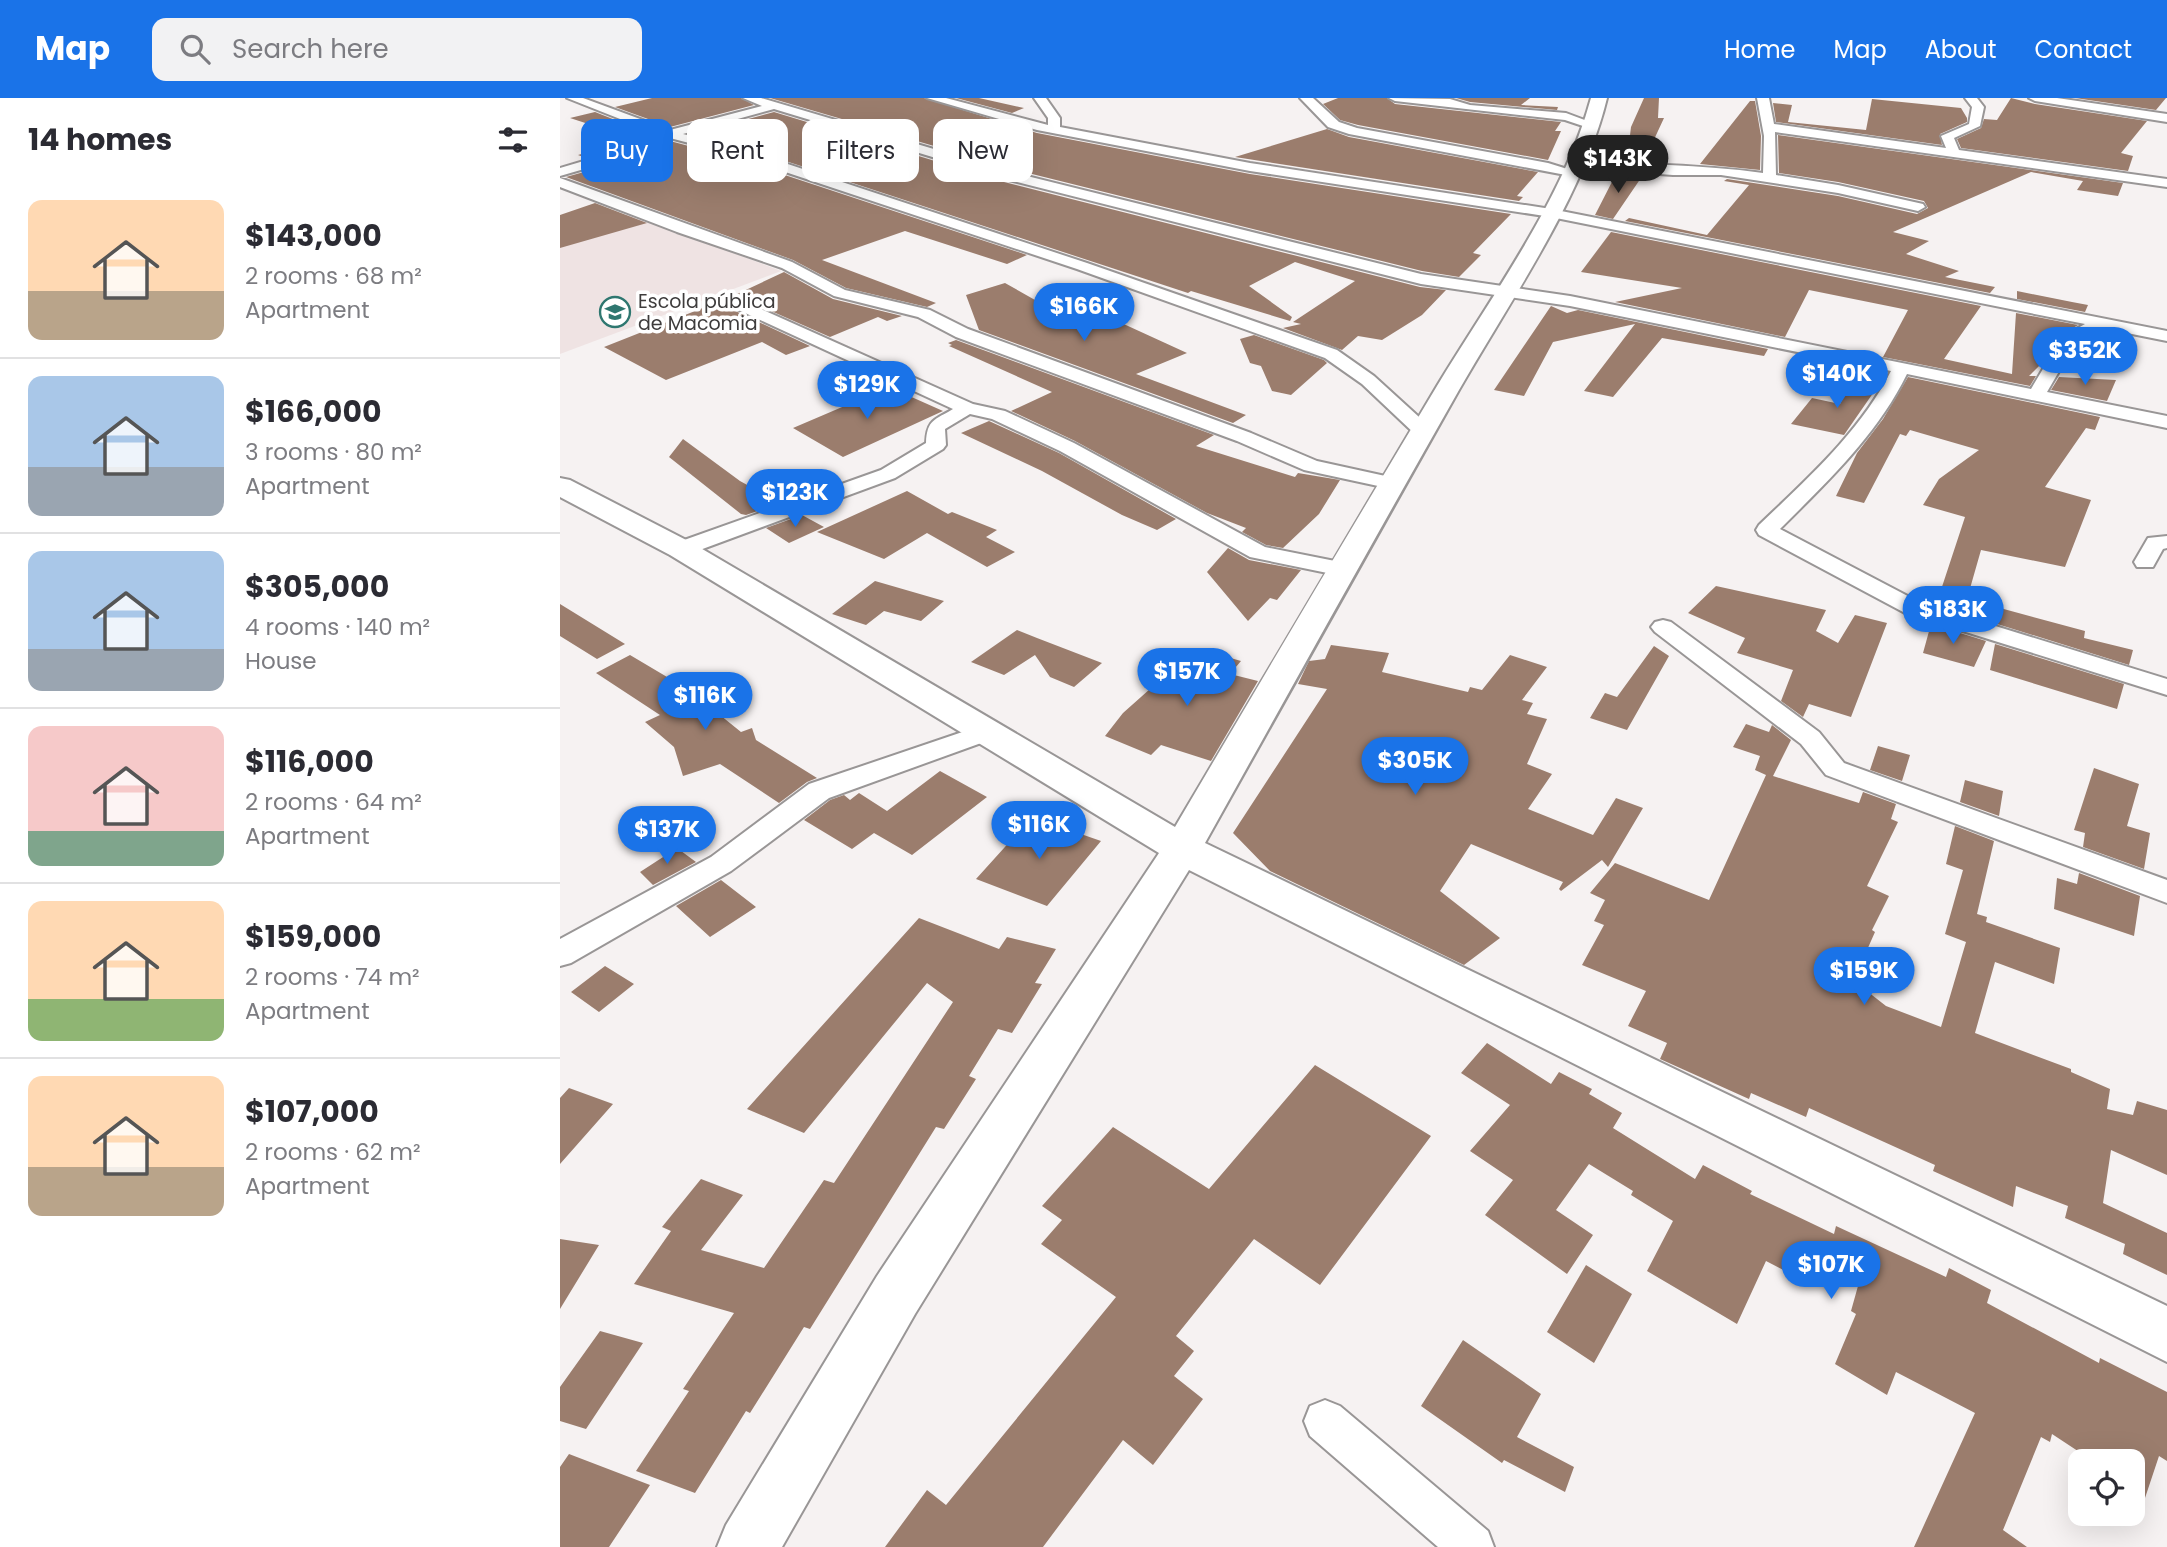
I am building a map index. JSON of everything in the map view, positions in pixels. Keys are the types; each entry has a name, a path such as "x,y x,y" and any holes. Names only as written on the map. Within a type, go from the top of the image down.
{"main road":[{"path":"748,1547 895,1295 1182,849 1392,483 1552,213 1592,125 1599,98"},
{"path":"560,486 681,549 1182,849 2167,1335"}],"street":[{"path":"573,98 629,119"},
{"path":"749,98 1010,176 1421,279 1506,290 2167,422"},
{"path":"933,98 957,107 1037,126 1054,127 1250,167 1552,213 2167,336"},
{"path":"957,107 985,98"},
{"path":"1040,98 1054,118 1054,127"},
{"path":"1306,98 1334,122 1332,124 1432,148 1573,168 1721,171 1769,177 1918,207"},
{"path":"1763,98 1768,127 1769,177"},
{"path":"1954,152 1947,136 1974,126 1978,107 1972,98"},
{"path":"2035,98 2167,118"},
{"path":"1394,104 1406,99 1450,102 1466,111"},
{"path":"673,133 794,101"},
{"path":"1415,112 1466,111 1566,117 1592,125"},
{"path":"1353,131 1367,124"},
{"path":"1768,127 2167,183"},
{"path":"673,135 735,151 1082,266 1331,354 1368,380 1423,430"},
{"path":"560,172 581,166"},
{"path":"560,182 682,229 787,265 840,293 924,313 962,333 1244,438 1311,466 1392,483"},
{"path":"734,302 967,408 998,415 1067,447 1258,552 1342,569"},
{"path":"2036,395 2068,341 2099,323"},
{"path":"1901,368 1884,402 1830,468 1767,530 1913,608 2167,687"},
{"path":"681,549 888,474 936,444 936,427 967,408"},
{"path":"2145,562 2156,543 2167,542"},
{"path":"1663,627 1810,738 1835,769 2167,892"},
{"path":"560,954 721,864 819,791 986,732"},
{"path":"1325,1421 1472,1547"}],"shaded area":[{"name":"Escola pública de Macomia","path":"631,214 781,271 560,354 560,234"}],"building":[{"path":"652,98 741,98 754,105 701,119 687,119 687,123 673,126 673,119 648,119 615,107"},
{"path":"770,98 924,98 992,119 933,119 933,146 919,142 919,119 842,119"},
{"path":"956,98 979,98 1024,108 1012,113"},
{"path":"1338,98 1387,98 1395,104 1561,122 1555,131 1561,131 1548,160 1340,120 1323,104"},
{"path":"1456,98 1530,98 1521,105 1558,107 1557,110 1470,102"},
{"path":"1644,98 1659,98 1658,118 1664,118 1651,146 1629,144 1631,127"},
{"path":"2011,98 2147,121 2121,153 2133,156 2128,171 1961,148 1957,139 1981,128 1984,119 1997,120"},
{"path":"2075,98 2166,98 2156,110"},
{"path":"1872,99 1961,108 1967,122 1940,134 1942,145 1776,122 1773,103 1792,105 1788,122 1866,130"},
{"path":"1750,101 1755,101 1761,136 1760,170 1700,164"},
{"path":"595,112 613,119 581,119 581,122 570,118"},
{"path":"774,112 802,121 802,166 788,162 788,119 748,119"},
{"path":"1327,129 1349,137 1538,172 1517,196 1523,197 1519,201 1235,157"},
{"path":"1033,132 1250,174 1511,214 1473,253 1481,255 1459,277 1422,271 1033,174"},
{"path":"1778,135 2123,183 2118,196 2077,190 2083,181 2031,172 1893,232 1929,241 1906,254 1959,271 1945,277 1995,287 1990,293 1625,221 1629,218 1707,235 1749,185 1724,181 1727,179 1838,196 1917,214 1928,208 1924,201 1838,182 1779,173"},
{"path":"673,142 687,146 687,182 788,182 788,176 1027,255 1007,264 905,231 822,260 936,303 927,307 846,288 793,260 566,177 581,173 581,182 673,182"},
{"path":"1627,151 1658,153 1652,162 1623,160"},
{"path":"919,156 933,160 933,182 1004,182 1420,287 1446,290 1422,315 1382,340 1358,336 1342,350 1283,328 1301,324 1293,322 1355,281 1295,262 1249,286 1292,317 1290,321 1191,291 1188,293 850,182 919,182"},
{"path":"1616,174 1643,175 1613,219 1595,215"},
{"path":"595,203 647,223 560,248 560,215"},
{"path":"1611,232 1981,306 1944,359 2012,374 2016,313 2078,325 2060,336 2046,359 2029,376 2036,376 2030,386 1883,357 1908,310 1809,290 1785,337 1615,302 1682,288 1581,272"},
{"path":"784,272 833,299 902,316 887,321 878,317 830,337 735,295"},
{"path":"1005,283 1081,326 1104,315 1187,353 1136,374 1246,415 1233,423 979,330 966,295"},
{"path":"2017,291 2088,305 2085,312 2017,299"},
{"path":"728,298 723,301 727,307 810,346 786,355 762,342 666,380 604,347"},
{"path":"1551,306 1567,313 1578,310 1768,349 1764,356 1662,338 1613,397 1584,391 1635,324 1553,342 1524,396 1494,390"},
{"path":"1254,335 1327,363 1291,395 1272,391 1261,366 1250,363 1240,339"},
{"path":"956,340 1214,435 1196,446 1295,477 1298,473 1340,480 1319,514 1283,548 1266,545 1242,532 1246,528 1207,513 1075,441 1011,411 1052,392 949,346 952,345 948,343"},
{"path":"1876,371 1887,373 1844,435 1791,424 1812,398 1840,404 1847,390 1865,393"},
{"path":"1908,377 2100,417 2095,430 2086,428 2045,487 2091,500 2065,567 1981,550 1967,599 2085,631 2084,638 2133,650 2129,665 1936,605 1965,517 1923,505 1939,479 1979,450 1910,430 1906,436 1900,434 1864,503 1836,496 1857,453 1883,419"},
{"path":"2059,377 2116,380 2107,401 2051,390"},
{"path":"889,387 943,411 843,457 793,428"},
{"path":"989,421 1059,453 1176,519 1157,530 961,433"},
{"path":"683,439 740,481 780,503 746,515 741,514 669,457"},
{"path":"907,491 948,514 952,512 997,530 986,537 1015,552 987,567 927,533 884,559 817,532"},
{"path":"802,515 824,527 789,543 766,528"},
{"path":"1228,548 1249,560 1301,570 1277,600 1270,598 1248,621 1207,572"},
{"path":"875,581 944,601 921,621 884,611 866,625 832,614"},
{"path":"1716,586 1826,610 1816,631 1838,643 1855,615 1887,623 1851,717 1809,704 1803,717 1781,701 1793,670 1737,653 1745,638 1688,613"},
{"path":"560,604 625,644 597,659 560,636"},
{"path":"1931,624 1986,641 1974,667 1923,653"},
{"path":"1017,630 1102,663 1074,687 1050,677 1035,655 1004,675 971,662"},
{"path":"1995,644 2124,684 2117,709 1990,670"},
{"path":"1331,645 1389,653 1382,672 1468,692 1470,687 1482,690 1510,655 1547,667 1522,700 1533,703 1527,714 1547,719 1527,764 1552,774 1528,809 1593,835 1616,798 1643,808 1608,867 1602,860 1561,891 1559,889 1563,882 1471,844 1440,891 1500,938 1464,965 1270,871 1233,833 1327,689 1298,684 1309,661 1325,659"},
{"path":"1654,646 1669,656 1627,730 1590,718 1605,693 1617,697"},
{"path":"1196,648 1241,661 1230,674 1258,681 1211,761 1161,745 1151,755 1105,736 1123,713"},
{"path":"630,655 689,690 741,732 752,728 756,740 817,778 807,782 779,803 720,764 683,776 674,747 645,722 660,715 596,673"},
{"path":"1746,724 1769,732 1772,725 1791,740 1773,776 1859,803 1863,792 1896,804 1891,819 1898,822 1867,886 1889,896 1872,930 1875,932 1859,968 1869,972 1863,988 1886,1006 1941,1027 1966,942 1945,934 1963,870 1946,864 1955,826 1994,841 1977,914 1987,917 1986,922 2060,948 2054,984 1995,962 1975,1033 2071,1069 2071,1072 2110,1089 2107,1109 2133,1115 2137,1101 2167,1110 2167,1175 2111,1150 2103,1203 2167,1233 2167,1275 2123,1254 2125,1244 2065,1218 2068,1206 2016,1186 2013,1207 1933,1171 1935,1165 1809,1108 1806,1117 1751,1093 1749,1099 1660,1059 1667,1043 1628,1026 1646,991 1582,965 1604,925 1594,921 1605,900 1590,893 1615,863 1709,900 1766,775 1755,770 1760,756 1733,747"},
{"path":"1878,746 1910,755 1902,781 1870,770"},
{"path":"2094,768 2139,784 2127,826 2150,833 2144,869 2083,847 2085,833 2074,830"},
{"path":"940,771 987,797 912,855 874,833 852,849 804,820 830,800 844,795 850,800 859,793 887,811"},
{"path":"1965,780 2003,791 1999,816 1960,802"},
{"path":"1032,817 1101,841 1047,906 976,879"},
{"path":"677,848 696,862 653,885 640,872"},
{"path":"2079,873 2140,896 2134,936 2054,909 2057,878 2077,884"},
{"path":"721,880 756,907 710,937 676,906"},
{"path":"919,918 999,949 1007,937 1056,949 1035,983 1042,984 1012,1033 998,1029 969,1076 976,1079 944,1129 936,1127 810,1329 804,1327 750,1413 746,1411 695,1493 636,1471 689,1391 683,1389 734,1313 634,1284 671,1231 662,1227 701,1179 743,1195 701,1250 764,1268 824,1180 834,1183 953,1002 927,983 804,1133 747,1109"},
{"path":"605,966 634,984 599,1012 571,992"},
{"path":"1487,1043 1551,1084 1559,1072 1592,1089 1589,1094 1622,1113 1613,1128 1695,1179 1703,1165 1752,1191 1750,1194 1834,1234 1836,1226 1946,1277 1949,1268 1991,1290 1987,1303 2099,1363 2100,1358 2167,1392 2167,1461 2159,1456 2145,1498 2145,1449 2075,1449 2052,1434 2050,1442 2041,1437 2003,1530 2027,1547 1914,1547 1975,1413 1896,1372 1887,1395 1835,1364 1856,1314 1851,1311 1858,1286 1811,1263 1805,1281 1766,1261 1737,1324 1647,1271 1673,1221 1631,1195 1633,1191 1589,1164 1556,1210 1593,1235 1567,1274 1485,1215 1513,1180 1470,1151 1510,1105 1461,1073"},
{"path":"1315,1065 1431,1136 1320,1285 1254,1239 1176,1336 1194,1351 1174,1376 1203,1399 1153,1465 1123,1440 1043,1547 885,1547 927,1490 946,1505 1116,1297 1041,1244 1062,1220 1042,1206 1113,1127 1209,1189"},
{"path":"569,1088 613,1104 560,1164 560,1098"},
{"path":"560,1239 599,1245 560,1309"},
{"path":"1586,1265 1632,1294 1594,1363 1547,1332"},
{"path":"600,1331 643,1343 586,1429 560,1421 560,1387"},
{"path":"1463,1340 1541,1394 1517,1437 1574,1467 1565,1492 1504,1460 1502,1463 1421,1406"},
{"path":"569,1454 650,1485 609,1547 560,1547 560,1467"}],"place":[{"name":"Escola pública de Macomia","path":"615,312"}]}
